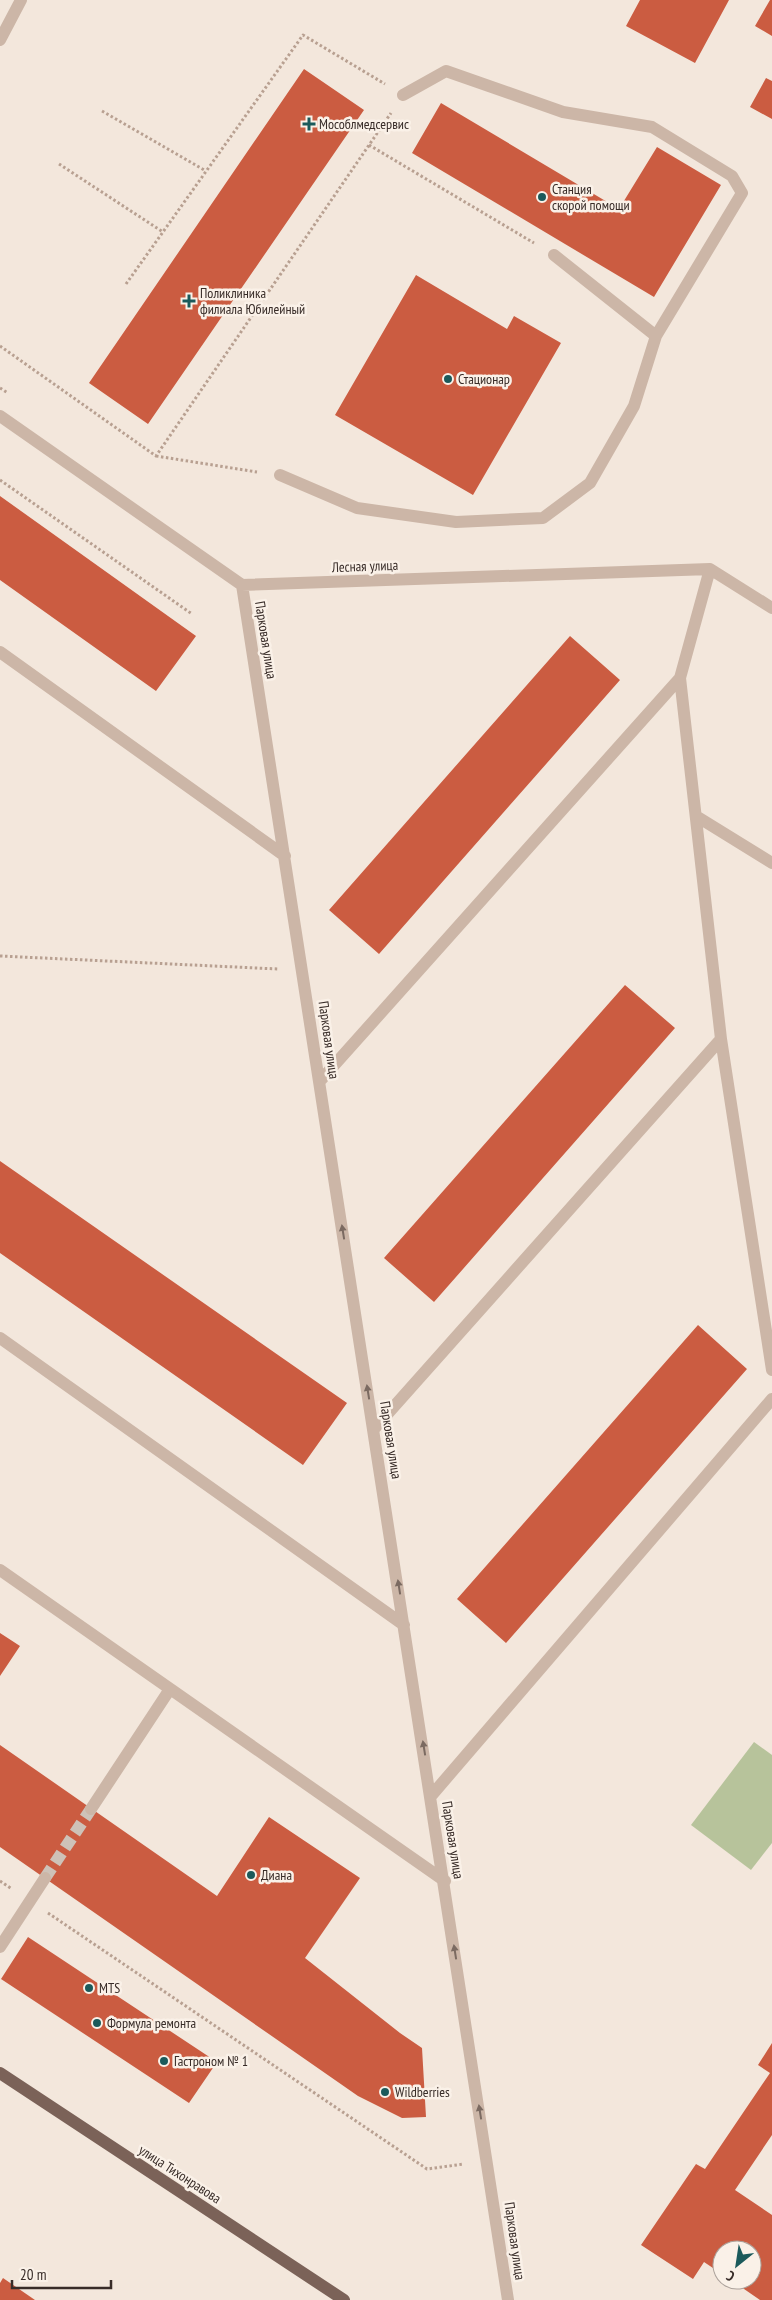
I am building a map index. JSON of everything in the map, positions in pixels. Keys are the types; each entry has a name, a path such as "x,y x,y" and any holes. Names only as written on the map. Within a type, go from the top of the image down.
{"main road":[{"name":"улица Тихонравова","path":"0,2073 330,2296 344,2300"}],"street":[{"path":"2,32 21,0"},
{"path":"280,475 357,508 456,522 543,518 590,483 634,406 656,336 742,193 732,176 652,127 563,112 446,71 403,95"},
{"path":"554,255 656,336"},
{"path":"0,416 242,585"},
{"path":"772,608 710,569 680,678 721,1038 772,1370"},
{"name":"Лесная улица","path":"242,585 710,569"},
{"name":"Парковая улица","path":"242,585 488,2160 508,2300"},
{"path":"0,652 285,856"},
{"path":"320,1081 680,678"},
{"path":"696,816 772,863"},
{"path":"374,1429 721,1038"},
{"path":"0,1338 404,1625"},
{"path":"431,1796 772,1399"},
{"path":"0,1570 444,1881"},
{"path":"91,1809 170,1689"},
{"path":"0,1948 46,1878"}],"path":[{"path":"126,284 303,35 403,95 156,456"},
{"path":"102,111 206,171"},
{"path":"369,145 554,255"},
{"path":"59,164 162,232"},
{"path":"0,346 156,456 280,475"},
{"path":"0,480 192,614"},
{"path":"0,956 303,970"},
{"path":"0,1881 427,2169 488,2160"}],"green space":[{"path":"754,1742 772,1755 772,1843 751,1870 691,1825"}],"building":[{"path":"640,0 729,0 695,63 626,26"},
{"path":"770,0 772,0 772,36 755,26"},
{"name":"Поликлиника филиала Юбилейный","path":"304,69 364,110 148,424 89,383"},
{"path":"766,78 772,81 772,119 750,107"},
{"name":"Станция скорой помощи","path":"441,103 619,209 657,147 721,185 654,297 412,153"},
{"name":"Стационар","path":"416,275 507,329 514,316 561,343 473,495 335,415"},
{"path":"0,496 196,636 156,691 0,580"},
{"path":"570,636 620,680 379,954 329,910"},
{"path":"625,985 675,1028 434,1302 384,1258"},
{"path":"0,1161 347,1403 303,1465 0,1253"},
{"path":"698,1325 747,1369 506,1643 457,1599"},
{"path":"0,1633 20,1646 0,1676"},
{"path":"0,1745 217,1896 269,1817 360,1878 305,1958 400,2033 422,2048 426,2117 402,2118 358,2096 0,1847"},
{"path":"28,1937 217,2062 189,2103 1,1979"},
{"path":"772,2043 772,2135 735,2190 772,2215 772,2300 760,2300 746,2290 762,2290 762,2240 712,2240 712,2267 704,2262 693,2279 641,2245 696,2164 705,2169 770,2073 758,2065"},
{"path":"3,2278 35,2300 0,2300 0,2283"}],"tunnel":[{"path":"45,1878 91,1809"}],"place":[{"name":"Мособлмедсервис","path":"309,124"},
{"name":"Станция скорой помощи","path":"542,197"},
{"name":"Поликлиника филиала Юбилейный","path":"189,301"},
{"name":"Стационар","path":"448,379"},
{"name":"Диана","path":"251,1875"},
{"name":"MTS","path":"89,1988"},
{"name":"Формула ремонта","path":"97,2023"},
{"name":"Гастроном № 1","path":"164,2061"},
{"name":"Wildberries","path":"385,2092"}]}
